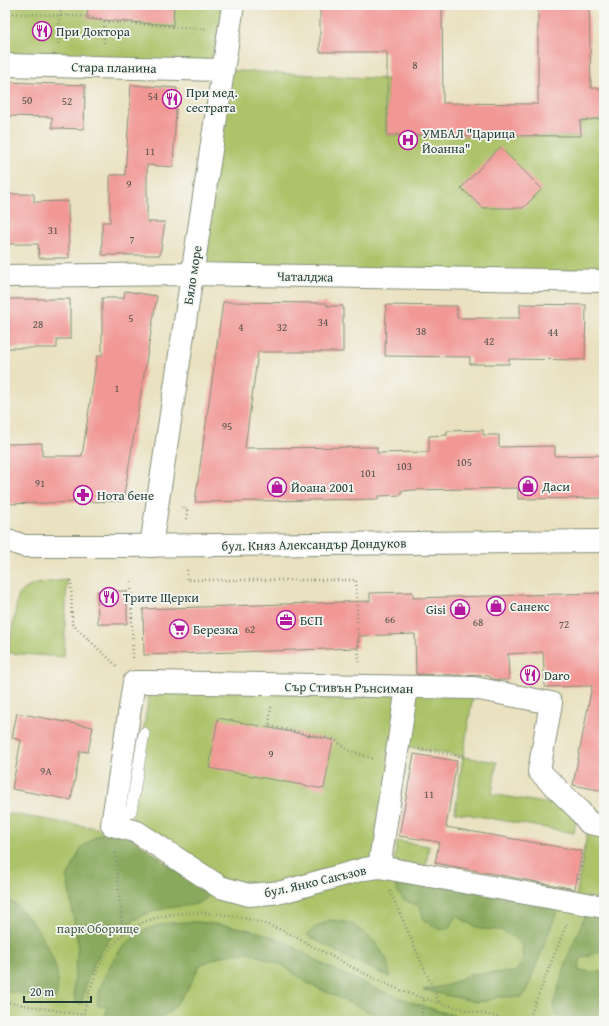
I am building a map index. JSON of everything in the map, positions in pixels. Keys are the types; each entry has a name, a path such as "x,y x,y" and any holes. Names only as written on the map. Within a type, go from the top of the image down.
{"street":[{"name":"Бяло море","path":"150,546 233,5"},
{"name":"Стара планина","path":"5,65 223,70"},
{"name":"Чаталджа","path":"5,276 192,274 604,281"},
{"name":"бул. Княз Александър Дондуков","path":"11,546 604,541"},
{"name":"Сър Стивън Рънсиман","path":"134,682 474,688 551,703 538,770 578,810 596,825"},
{"path":"112,825 134,682"},
{"path":"379,867 407,688"},
{"name":"бул. Янко Сакъзов","path":"112,825 137,832 220,887 249,895 282,892 364,869 379,867 604,907"}],"lane":[{"path":"112,825 132,811 144,732"}],"path":[{"path":"56,66 60,5"},
{"path":"5,13 91,17 104,22 230,30"},
{"path":"104,22 104,67"},
{"path":"181,508 187,508 187,520"},
{"path":"187,570 187,580 356,580 359,687"},
{"path":"71,580 72,624 134,682"},
{"path":"131,581 133,634"},
{"path":"273,685 269,726 334,739 348,750 381,762 394,773"},
{"path":"399,745 463,757"},
{"path":"112,825 123,934"},
{"path":"528,1021 575,901 596,825"},
{"path":"379,867 439,1002"},
{"path":"82,1021 99,968 112,946 123,934 144,923 165,916 198,913 246,919 277,928 354,968 403,991 424,998 514,1021"},
{"path":"421,1021 424,998"},
{"path":"5,1002 84,1015"}],"green space":[{"path":"5,5 233,5 223,70 5,65"},
{"name":"УМБАЛ \"Царица Йоанна\"","path":"223,70 387,79 387,135 581,136 580,121 604,118 604,281 192,274"},
{"path":"67,580 64,657 8,653 18,597 22,592 33,585 40,583"},
{"path":"151,682 474,688 463,757 399,745 379,867 249,895 137,832 131,811"},
{"path":"463,757 497,762 492,794 578,809 574,833 455,812"},
{"name":"парк Оборище","path":"5,813 108,830 131,837 211,895 222,899 370,876 604,914 604,1021 5,1021"},
{"path":"589,823 604,826 604,907 575,901"},
{"path":"108,830 131,837 211,895 195,904 168,908 150,913 134,920 120,929 109,940 99,954 86,985 82,1003 77,1003 74,996 74,984 78,944 67,878 81,848 95,837"},
{"path":"397,841 429,846 426,867 394,861"},
{"path":"395,878 559,906 525,994 521,997 498,997 477,1002 423,990 449,985 471,974 515,972 522,963 523,946 512,936 501,930 481,929 466,922 456,914 450,928 440,930 424,921 420,906 405,900 399,895"},
{"path":"5,898 21,909 42,937 52,956 58,978 56,999 5,991"},
{"path":"587,911 604,914 604,950 581,958 578,971 604,972 604,1021 566,1021 555,1015 553,1005 570,951"},
{"path":"330,920 351,923 375,942 387,960 390,977 346,957 307,935 314,928"},
{"path":"197,922 218,924 268,935 284,942 328,967 376,989 425,1007 459,1017 465,1021 398,1021 372,1013 309,984 284,966 249,952 222,956 200,965 187,990 171,1011 155,1021 105,1021 107,1007 97,1005 100,992 109,967 116,955 125,945 135,936 160,925"}],"building":[{"path":"88,5 174,5 173,25 87,19"},
{"path":"320,5 442,5 443,103 538,104 538,5 589,5 591,88 604,88 604,118 580,121 581,136 387,135 387,52 320,52"},
{"path":"7,82 85,85 84,129 52,128 52,117 5,116"},
{"path":"131,85 177,88 173,167 147,165 147,222 165,222 160,255 102,255 102,222 110,222 110,175 125,175"},
{"path":"500,147 542,189 523,208 483,208 461,188"},
{"path":"5,194 34,194 34,202 68,201 69,258 39,258 38,244 5,244"},
{"path":"125,291 157,296 123,501 5,504 5,444 42,443 42,456 82,456 97,356 102,356 102,298 124,298"},
{"path":"5,299 70,299 70,339 57,339 57,348 5,348"},
{"path":"223,302 327,303 327,306 343,306 343,352 258,352 245,448 377,447 377,453 429,452 429,436 447,435 447,431 483,430 483,435 499,435 499,447 555,446 555,456 604,455 604,498 518,499 518,488 412,490 401,491 401,495 379,496 379,499 195,502"},
{"path":"520,304 586,305 585,360 509,359 509,364 470,364 470,357 385,356 386,305 457,306 457,318 520,318"},
{"path":"97,591 127,591 127,624 98,624"},
{"path":"413,592 413,598 601,593 604,669 604,791 573,785 592,686 545,687 543,652 508,654 509,680 498,680 490,678 490,676 416,674 415,634 358,636 358,648 144,655 143,609 370,601 370,593"},
{"path":"17,713 93,727 88,752 80,751 71,800 12,789 21,740 12,738"},
{"path":"218,718 333,740 324,789 209,768"},
{"path":"414,754 457,761 446,827 582,851 575,889 435,863 439,842 399,836"}],"place":[{"name":"При Доктора","path":"42,31"},
{"name":"При мед. сестрата","path":"172,99"},
{"name":"УМБАЛ \"Царица Йоанна\"","path":"408,140"},
{"name":"Даси","path":"528,486"},
{"name":"Йоана 2001","path":"277,487"},
{"name":"Нота бене","path":"83,495"},
{"name":"Трите Щерки","path":"109,597"},
{"name":"Санекс","path":"496,606"},
{"name":"Gisi","path":"460,609"},
{"name":"БСП","path":"286,620"},
{"name":"Березка","path":"179,629"},
{"name":"Daro","path":"530,675"}]}
